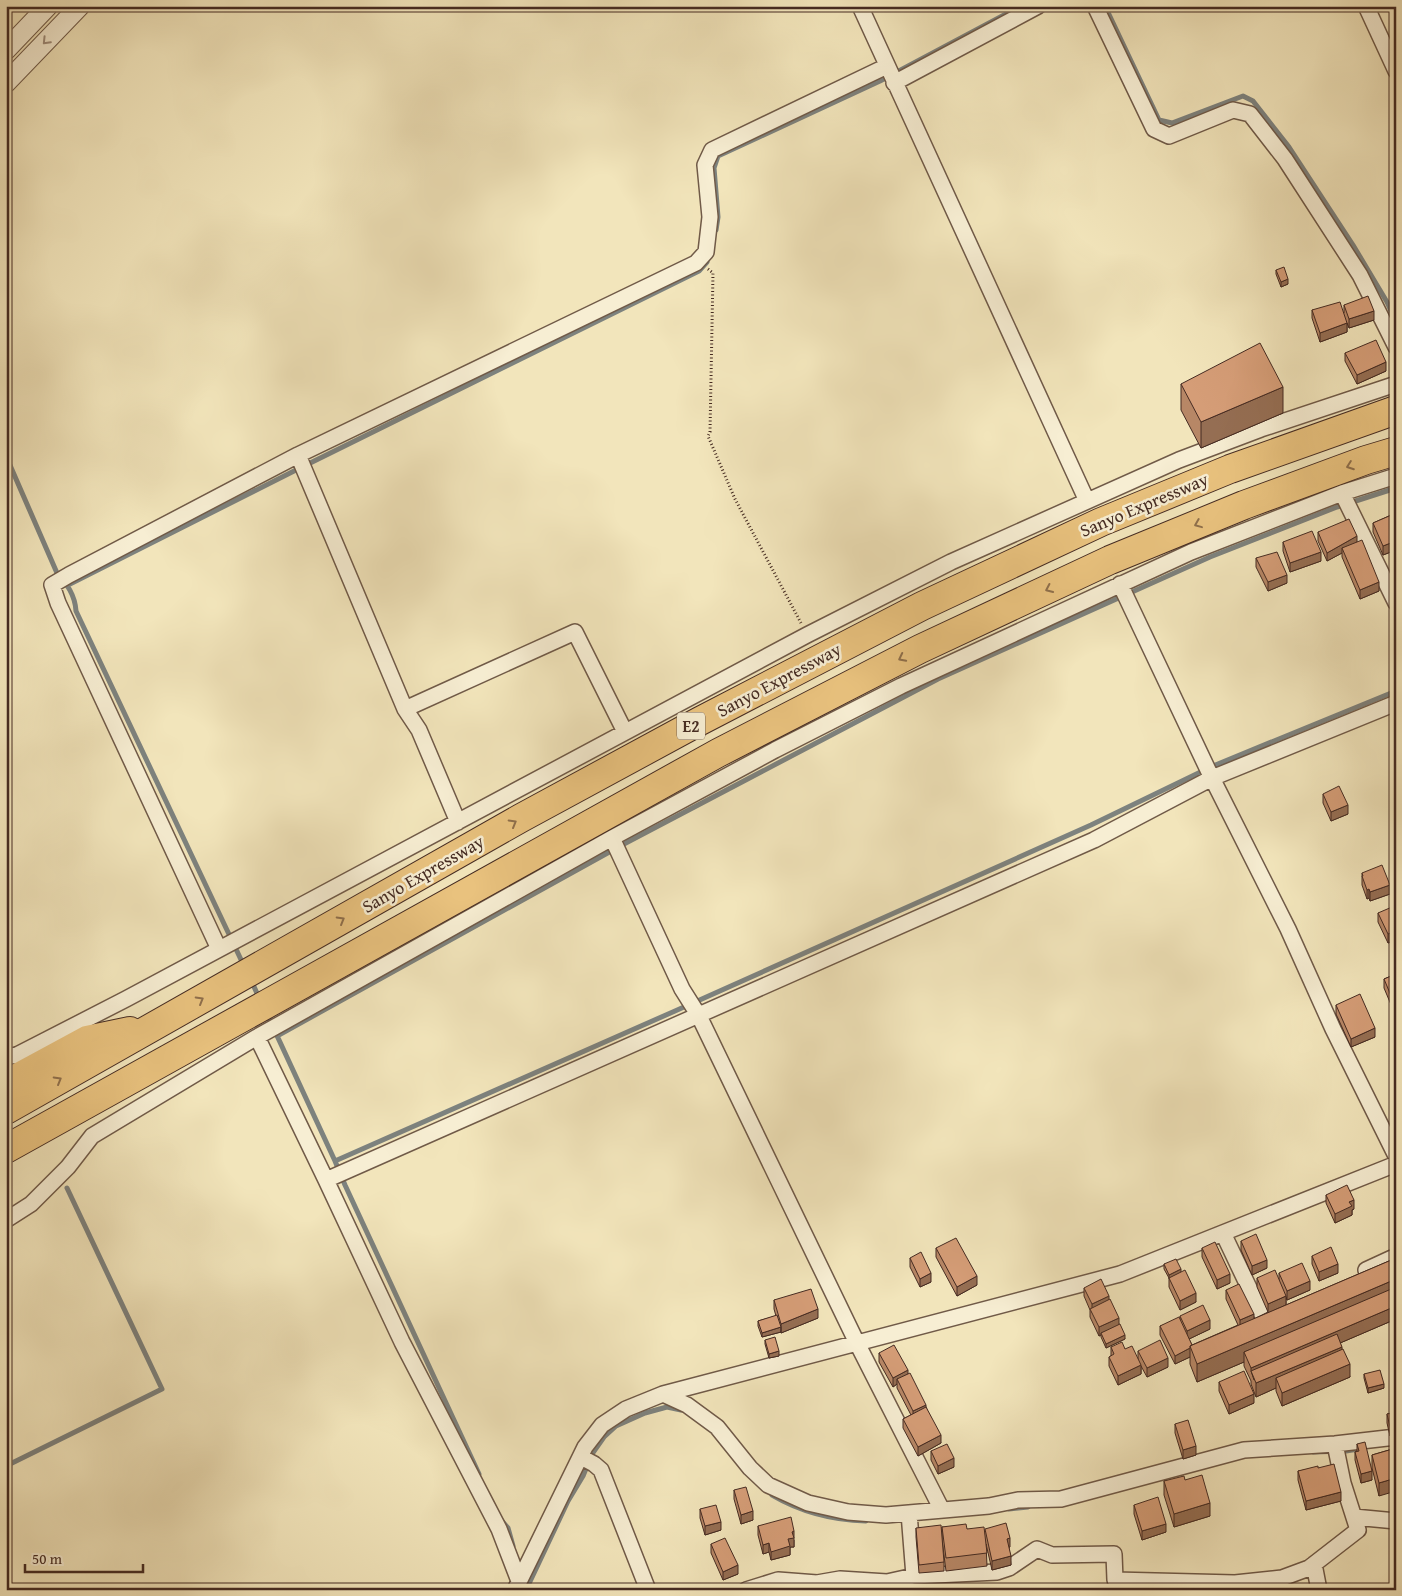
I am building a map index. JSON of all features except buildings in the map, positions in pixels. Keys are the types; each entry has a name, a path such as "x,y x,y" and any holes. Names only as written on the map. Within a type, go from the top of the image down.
{"highway":[{"name":"Sanyo Expressway","path":"10,1100 154,1026 521,818 700,721 922,606 1101,522 1230,469 1396,410"},
{"name":"Sanyo Expressway","path":"6,1151 32,1134 718,753 920,649 1110,560 1244,505 1366,460 1396,451"}],"street":[{"path":"6,50 48,6"},
{"path":"6,83 80,6"},
{"path":"860,6 1087,501"},
{"path":"223,948 58,603 52,585 301,464 696,263 706,252 710,217 706,165 712,150 891,75 1038,6"},
{"path":"1095,6 1154,128 1170,136 1233,110 1250,114 1285,159 1360,275 1396,347"},
{"path":"1366,6 1396,71"},
{"path":"6,1055 15,1056 126,999 807,635 951,562 1179,460 1261,429 1396,384"},
{"path":"301,464 405,709 419,730 458,822"},
{"path":"6,1220 32,1204 68,1167 92,1136 261,1034 615,845 775,750 884,695 1124,591 1191,552 1346,500 1396,476"},
{"path":"1346,500 1396,603"},
{"path":"1124,591 1209,772 1288,929 1333,1029 1396,1156"},
{"path":"405,709 575,632 625,732"},
{"path":"336,1176 694,1008 1094,840 1209,772 1396,703"},
{"path":"615,845 682,989 694,1008 857,1343 942,1510"},
{"path":"261,1034 336,1176 402,1342 498,1529 517,1586"},
{"path":"517,1586 586,1459 586,1447 602,1425 626,1408 663,1394 1120,1274 1396,1164"},
{"path":"1223,1233 1261,1313"},
{"path":"1366,1270 1394,1257"},
{"path":"663,1394 688,1405 717,1426 750,1468 768,1485 808,1503 848,1512 910,1517 942,1510 989,1506 1018,1500 1061,1499 1244,1450 1336,1449 1396,1437"},
{"path":"746,1590 778,1580 817,1583 840,1580 887,1582 914,1576 997,1572 1009,1568 1037,1549 1052,1555 1114,1554 1115,1580 1235,1584 1282,1578 1309,1568 1358,1530 1336,1449"},
{"path":"586,1459 601,1470 648,1590"},
{"path":"910,1517 914,1576"},
{"path":"1354,1517 1396,1521"},
{"path":"1314,1564 1318,1590"}],"path":[{"path":"708,269 713,273 710,432 708,436 735,499 807,635"}],"waterway":[{"path":"716,230 718,217 714,168 718,156 880,81 1021,6"},
{"path":"1105,6 1159,120 1172,123 1243,96 1253,101 1289,147 1353,245 1387,302 1396,322"},
{"path":"68,585 699,271 707,262"},
{"path":"6,456 57,573 72,595 76,611 244,966"},
{"path":"277,1036 622,845 938,679 1210,557 1337,507 1396,488"},
{"path":"267,1014 335,1161 1091,825 1213,766 1396,691"},
{"path":"251,980 260,1000"},
{"path":"335,1161 479,1474"},
{"path":"6,1466 162,1389 67,1188"},
{"path":"526,1590 568,1501 583,1476 592,1454 604,1437 616,1426 645,1413 667,1407 681,1410"},
{"path":"1313,1452 1346,1451 1364,1448"},
{"path":"772,1495 794,1506 818,1514 841,1519 866,1521"},
{"path":"1009,1509 1028,1507"},
{"path":"501,1520 508,1528 513,1546"}]}
